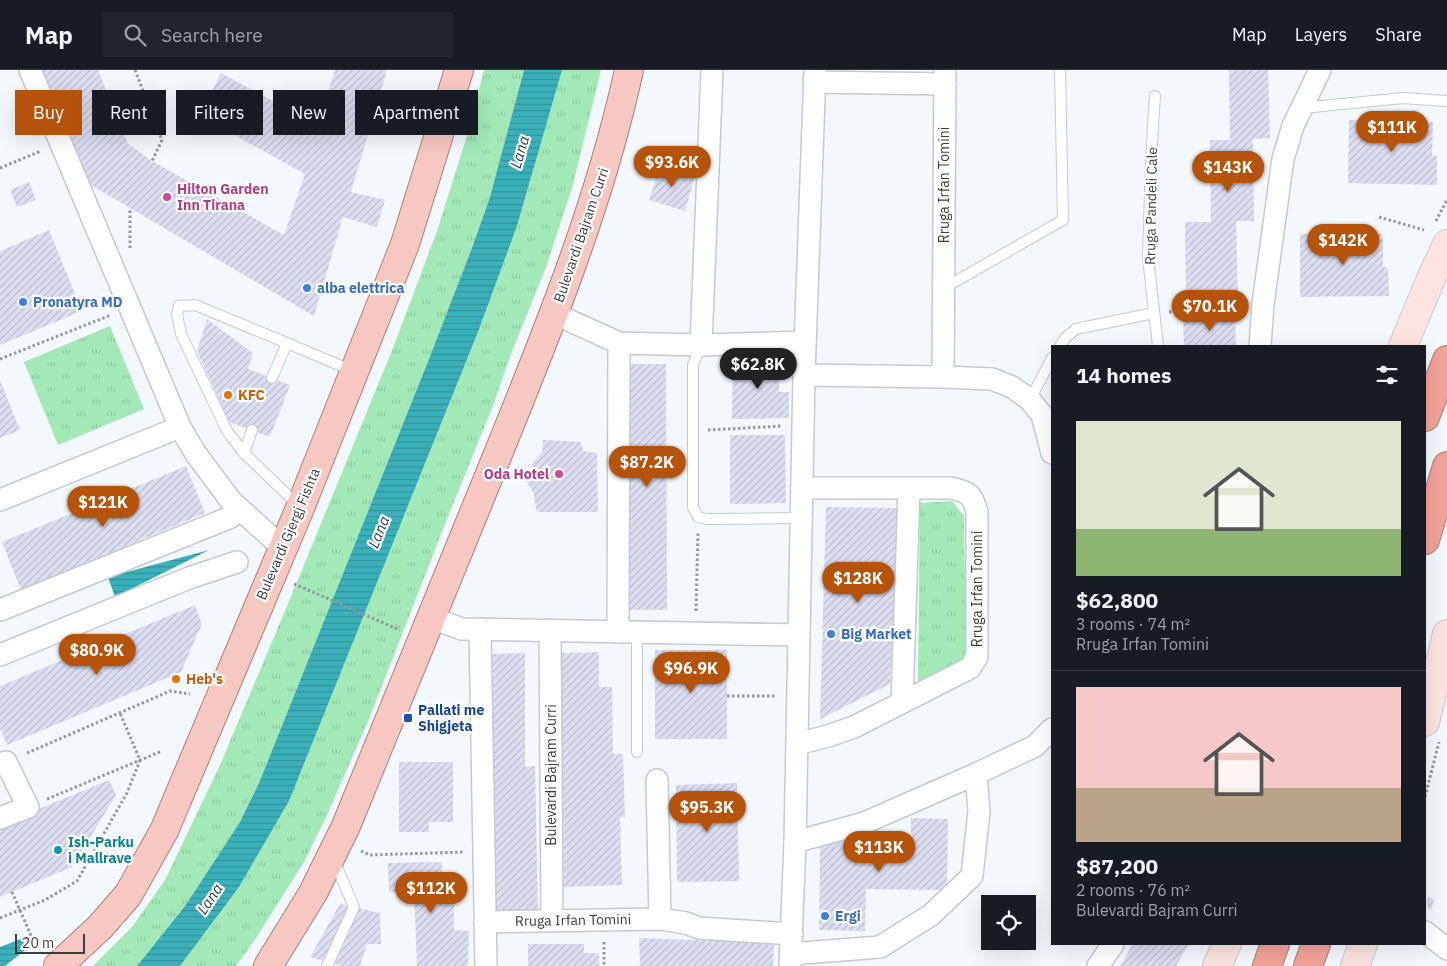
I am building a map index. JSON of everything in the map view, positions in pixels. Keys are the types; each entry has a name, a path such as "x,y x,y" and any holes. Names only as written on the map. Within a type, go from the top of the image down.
{"highway":[{"path":"1426,414 1447,360"},
{"path":"1426,537 1447,466"},
{"path":"1267,966 1275,945"},
{"path":"1308,966 1316,945"}],"main road":[{"name":"Bulevardi Gjergj Fishta","path":"58,966 100,927 128,895 147,864 172,812 300,508 405,244 459,70"},
{"name":"Bulevardi Bajram Curri","path":"268,966 313,892 336,848 555,314 604,169 620,113 629,70"},
{"path":"1403,345 1447,244"},
{"path":"1433,729 1447,634"},
{"path":"1217,966 1227,945"},
{"path":"1355,966 1363,945"}],"street":[{"path":"30,70 180,427 196,454 231,501 283,548"},
{"path":"712,70 701,345 805,342"},
{"path":"1260,345 1263,304 1283,159 1294,126 1320,70"},
{"name":"Rruga Irfan Tomini","path":"485,922 660,919 686,923 791,951 795,842 804,375 814,76 945,77 943,376"},
{"name":"Bulevardi Bajram Curri","path":"555,314 619,343 701,345"},
{"path":"619,343 627,632"},
{"path":"804,375 943,376 992,379 1012,387 1042,412 1051,450"},
{"path":"0,500 180,427"},
{"name":"Rruga Irfan Tomini","path":"797,744 854,727 970,668 977,657 977,512 974,500 964,491 951,488 802,488"},
{"path":"902,702 909,489"},
{"path":"0,610 231,517"},
{"path":"0,655 189,578 237,562"},
{"path":"431,618 462,629 799,635"},
{"path":"480,629 486,966"},
{"name":"Bulevardi Bajram Curri","path":"550,630 552,920"},
{"path":"795,842 864,823 976,774 1035,746 1051,730"},
{"path":"0,818 28,807 3,764"},
{"path":"791,951 880,947 931,915 972,876 980,810 976,774"},
{"path":"657,780 660,919"},
{"path":"1426,933 1447,950"},
{"path":"1098,966 1112,945"}],"lane":[{"path":"944,288 1064,220 1060,70"},
{"name":"Rruga Pandeli Cale","path":"1155,96 1148,258 1158,345"},
{"path":"1302,108 1403,98 1447,101"},
{"path":"300,508 244,453 226,431 181,334 177,315 179,306 195,305 354,372"},
{"path":"1061,345 1065,338 1076,329 1154,313"},
{"path":"272,378 287,343"},
{"path":"701,345 693,365 693,507 698,517 707,519 801,518"},
{"path":"1042,412 1051,363"},
{"path":"244,453 252,430"},
{"path":"627,632 637,752"},
{"path":"327,966 354,907 336,848"}],"path":[{"path":"135,70 162,140 152,161"},
{"path":"0,168 60,143"},
{"path":"1379,217 1424,230"},
{"path":"1168,312 1263,304"},
{"path":"0,359 129,308"},
{"path":"693,431 803,425"},
{"path":"695,634 698,517"},
{"path":"302,588 401,630"},
{"path":"3,764 170,691 190,694"},
{"path":"727,696 798,696"},
{"path":"0,918 44,900 77,881 127,793 140,760 120,713"},
{"path":"1426,788 1433,729"},
{"path":"28,807 162,751"},
{"path":"336,848 370,855 484,851"},
{"path":"12,892 36,947"}],"green space":[{"path":"484,70 524,70 490,197 472,248 259,783 240,822 185,906 137,966 93,966 132,927 165,880 220,765 393,348 437,231 467,135 478,135 478,94"},
{"path":"562,70 601,70 572,188 546,267 369,719 304,862 236,966 180,966 239,887 289,801 478,332 517,226"},
{"path":"110,326 144,409 58,445 24,362"},
{"path":"952,501 964,516 966,660 918,681 920,503"}],"water":[{"name":"Lana","path":"524,70 562,70 517,226 478,332 289,801 239,887 180,966 137,966 185,906 240,822 259,783 472,248 490,197"},
{"path":"209,550 115,597 108,577"},
{"path":"26,937 30,946 5,966 0,966 0,947"}],"building":[{"name":"Hilton Garden Inn Tirana","path":"42,70 98,70 106,90 92,90 92,135 124,135 128,144 152,161 284,235 305,174 234,135 263,135 263,96 273,101 273,135 345,135 345,90 328,90 335,70 387,70 381,90 355,90 355,135 368,135 351,192 385,200 377,227 343,217 314,316 89,184 69,135 82,135 82,90 50,90"},
{"path":"1229,70 1268,70 1270,138 1253,139 1254,221 1236,221 1238,301 1186,302 1185,222 1211,222 1210,140 1230,140"},
{"name":"Hilton Garden Inn Tirana","path":"221,73 252,90 213,90"},
{"path":"1349,120 1433,122 1432,156 1437,156 1437,185 1348,183"},
{"path":"660,165 695,176 685,211 649,200"},
{"path":"29,182 36,200 17,207 10,190"},
{"path":"49,230 82,311 0,345 0,251"},
{"path":"1300,234 1383,234 1383,267 1388,268 1389,296 1300,297"},
{"path":"1235,317 1236,345 1184,345 1183,319"},
{"path":"207,319 253,353 248,369 290,385 270,437 229,422 197,351"},
{"path":"733,358 780,358 779,392 789,392 789,418 732,419"},
{"path":"628,364 666,364 667,610 628,610"},
{"path":"0,380 20,430 0,438"},
{"path":"730,435 785,435 786,503 730,504"},
{"path":"543,440 581,442 583,451 597,453 598,512 537,512 533,492 526,481 533,462 542,452"},
{"path":"186,466 205,513 21,590 2,542"},
{"path":"826,507 899,508 890,684 820,719"},
{"path":"195,605 202,624 181,672 7,745 0,728 0,686"},
{"path":"655,650 727,650 727,739 655,739"},
{"path":"599,652 599,687 612,687 613,754 623,754 625,817 620,817 622,885 564,887 561,653"},
{"path":"525,653 525,767 535,766 538,911 494,912 490,654"},
{"path":"399,762 453,762 453,822 429,822 429,832 399,832"},
{"path":"109,780 116,795 72,867 0,897 0,825"},
{"path":"737,783 739,881 677,882 676,785"},
{"path":"911,818 948,819 947,890 866,889 865,931 819,930 820,842 868,842 868,848 911,849"},
{"path":"442,862 442,892 454,892 454,930 469,931 468,966 417,966 414,892 389,892 388,863"},
{"path":"1428,897 1434,900 1431,910 1426,905"},
{"path":"340,904 380,913 381,944 367,944 360,966 342,966 310,957"},
{"path":"639,938 752,942 774,945 773,966 640,966"},
{"path":"528,944 584,944 584,953 599,953 599,966 528,966"},
{"path":"1132,945 1188,945 1176,966 1120,966"}],"place":[{"name":"Hilton Garden Inn Tirana","path":"167,197"},
{"name":"alba elettrica","path":"307,288"},
{"name":"Pronatyra MD","path":"23,302"},
{"name":"KFC","path":"228,395"},
{"name":"Oda Hotel","path":"559,474"},
{"name":"Big Market","path":"831,634"},
{"name":"Heb's","path":"176,679"},
{"name":"Pallati me Shigjeta","path":"408,718"},
{"name":"Ish-Parku i Mallrave","path":"58,850"},
{"name":"Ergi","path":"825,916"}]}
